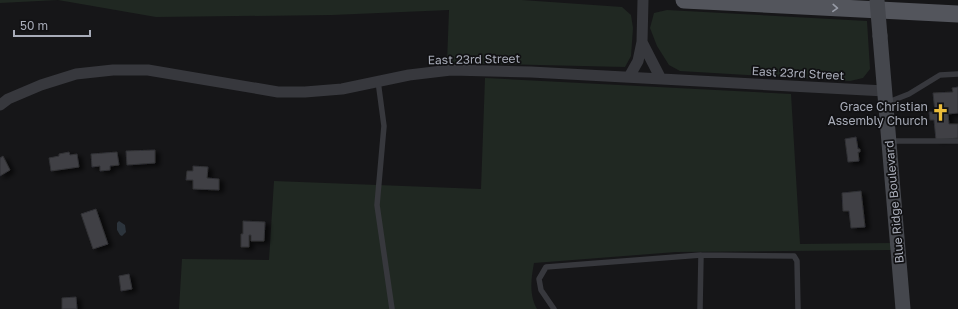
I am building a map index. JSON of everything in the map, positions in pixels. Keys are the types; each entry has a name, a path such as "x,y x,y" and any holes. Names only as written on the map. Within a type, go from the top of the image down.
{"main road":[{"path":"684,0 958,14"},
{"name":"Blue Ridge Boulevard","path":"877,0 903,309"}],"street":[{"path":"629,77 638,61 642,42 643,0"},
{"path":"642,42 661,79"},
{"name":"East 23rd Street","path":"0,105 8,99 42,84 76,74 113,70 148,70 278,92 305,92 342,89 409,75 451,70 629,77 885,97"}],"lane":[{"path":"885,97 909,94 940,75 958,74"},
{"path":"378,81 384,126 378,205 392,309"},
{"path":"889,141 958,141"},
{"path":"700,309 701,255"},
{"path":"554,309 541,290 539,279 546,267 701,255 794,256 797,261 798,309"}],"shaded area":[{"path":"0,0 58,0 0,3"},
{"path":"58,0 522,0 622,7 631,15 633,28 631,56 625,67 447,63 449,10 332,15 156,17"},
{"path":"667,10 867,21 870,69 863,78 850,81 680,71 669,65 657,46 650,28 654,13"},
{"path":"485,78 791,94 800,244 892,243 892,250 676,252 534,263 532,293 534,304 537,309 179,309 182,259 269,260 274,181 481,189"},
{"path":"119,221 125,225 126,232 122,236 117,230 117,223"}],"building":[{"name":"Grace Christian Assembly Church","path":"958,87 958,113 948,114 949,124 958,124 958,138 936,140 934,120 930,120 929,112 935,112 933,93 953,92 952,88"},
{"path":"856,137 858,149 860,149 860,152 858,152 859,161 848,162 845,139"},
{"path":"155,150 155,163 127,165 126,151"},
{"path":"69,152 70,155 77,154 79,167 51,171 49,158"},
{"path":"117,152 119,165 110,166 110,170 100,171 100,166 92,167 91,154"},
{"path":"3,156 10,170 0,176 0,158"},
{"path":"193,166 208,167 207,178 219,179 219,190 193,189 193,180 186,180 187,171 193,171"},
{"path":"861,191 865,227 851,228 849,211 843,211 842,193"},
{"path":"96,209 108,244 93,249 81,214"},
{"path":"243,221 265,222 264,241 251,241 251,235 249,235 249,247 241,247"},
{"path":"129,274 132,289 121,291 119,276"},
{"path":"76,297 77,309 62,309 62,298"}],"place":[{"name":"Grace Christian Assembly Church","path":"941,113"}]}
